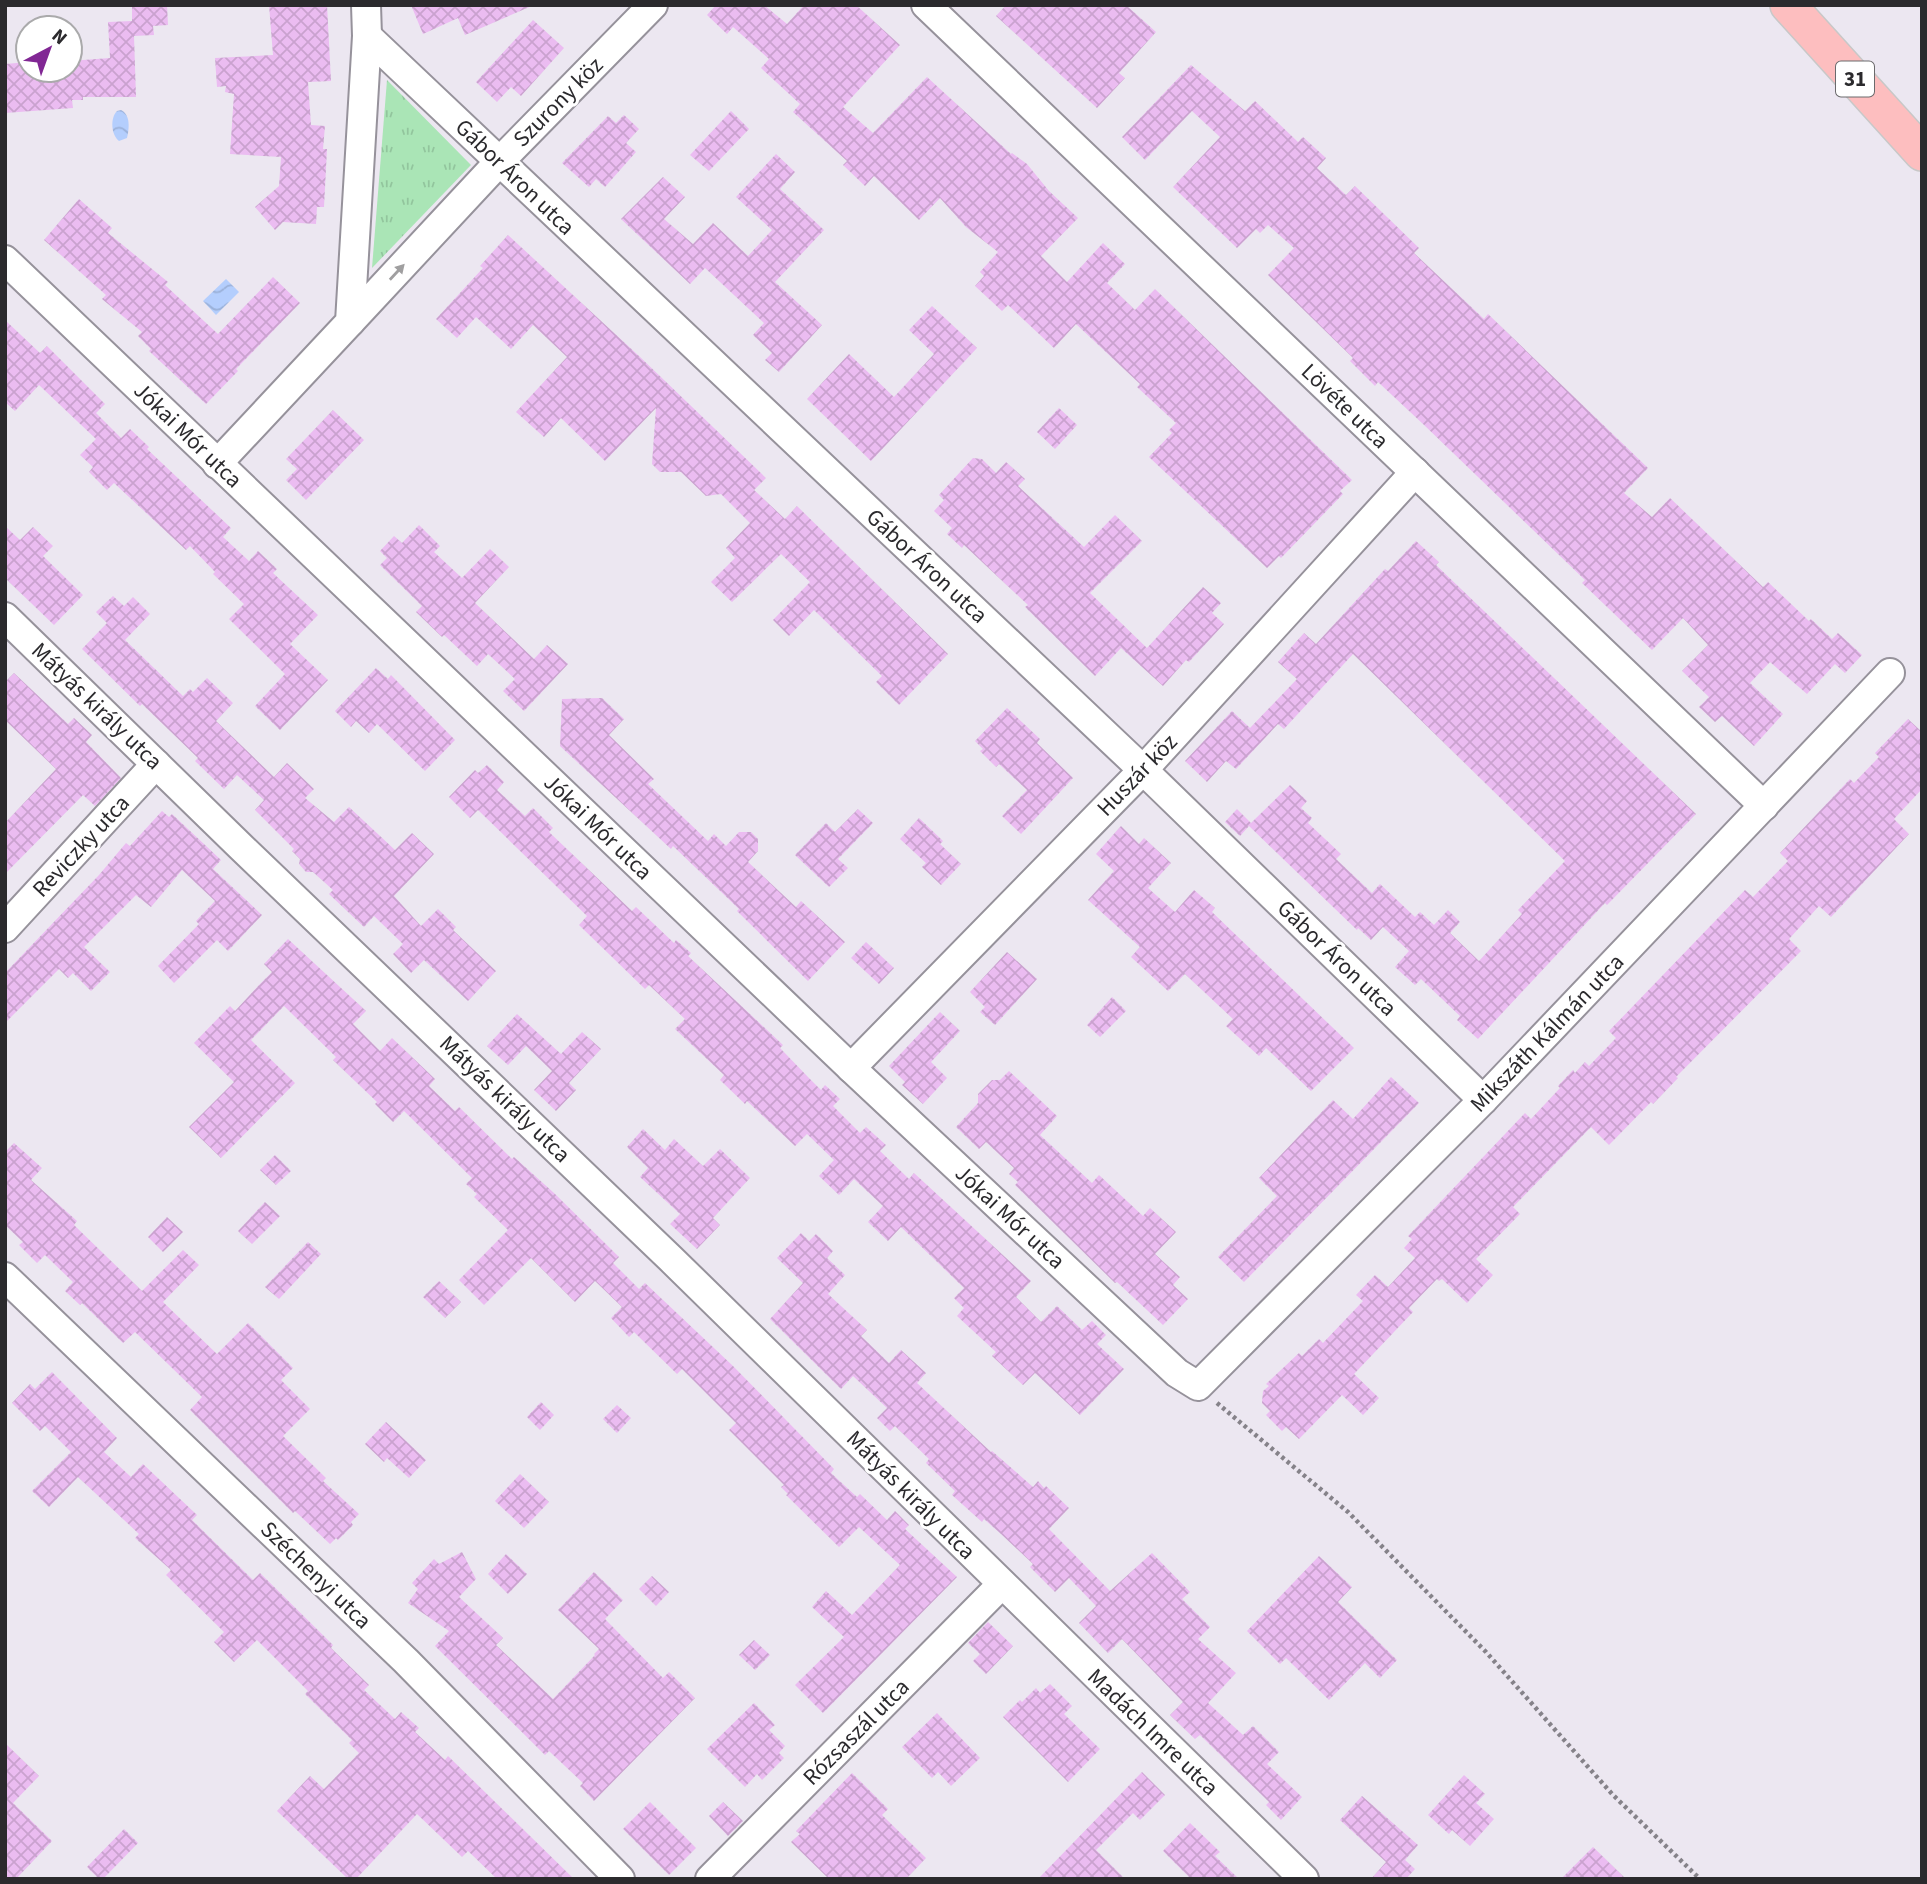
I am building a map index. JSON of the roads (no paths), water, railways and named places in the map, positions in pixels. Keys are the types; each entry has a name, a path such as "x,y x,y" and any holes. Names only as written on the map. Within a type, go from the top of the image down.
{"main road":[{"name":"31","path":"1788,5 1922,153"}],"street":[{"path":"217,464 350,322 367,36 366,5"},
{"name":"Szurony köz","path":"350,322 499,162 653,5"},
{"name":"Lövéte utca","path":"938,9 1764,806"},
{"name":"Gábor Áron utca","path":"367,36 1143,770 1483,1100"},
{"name":"Jókai Mór utca","path":"5,260 851,1068 1177,1373 1198,1386"},
{"name":"Huszár köz","path":"851,1068 1143,770 1415,472"},
{"name":"Mátyás király utca","path":"5,617 681,1268 1002,1584"},
{"name":"Mikszáth Kálmán utca","path":"1198,1386 1483,1100 1890,673"},
{"name":"Reviczky utca","path":"5,928 156,764"},
{"name":"Széchenyi utca","path":"5,1277 406,1661 620,1879"},
{"name":"Rózsaszál utca","path":"710,1879 1002,1584"},
{"name":"Madách Imre utca","path":"1002,1584 1304,1879"}],"water":[{"path":"121,110 128,119 129,127 127,138 119,141 114,135 112,122 117,111"},
{"path":"226,279 239,292 216,315 203,301"}]}
